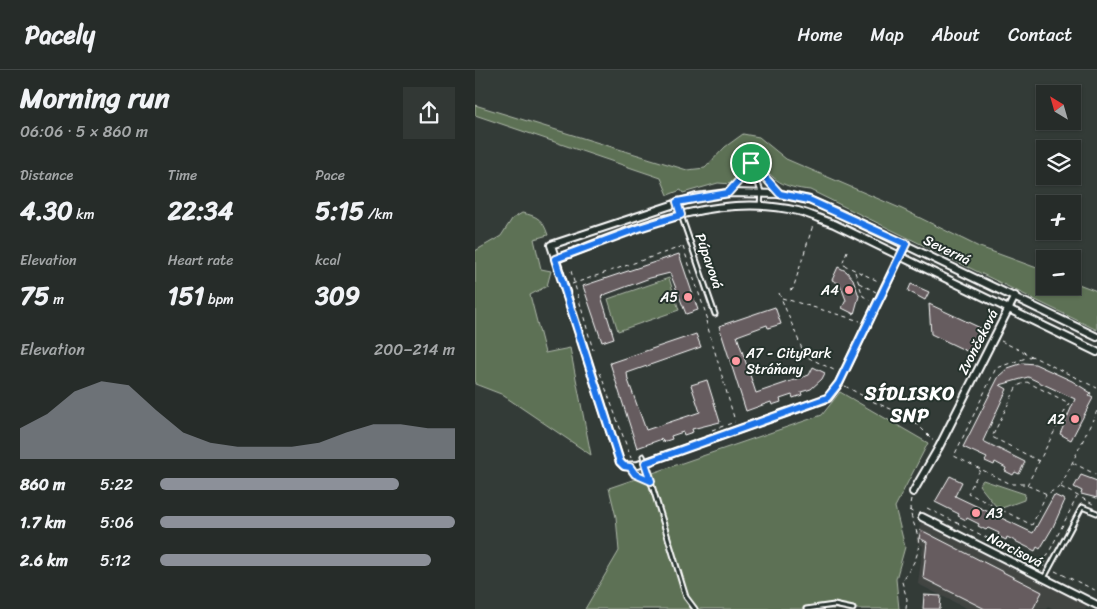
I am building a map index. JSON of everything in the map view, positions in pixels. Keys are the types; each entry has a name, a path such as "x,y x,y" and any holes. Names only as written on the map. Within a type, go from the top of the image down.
{"street":[{"name":"Severná","path":"1097,337 906,244 809,200 780,194 761,192 728,193 677,202 551,245 555,259 639,228 681,215 717,207 760,206 798,211 900,256 1097,352"},
{"path":"677,202 681,215"},
{"path":"555,259 617,456 624,466 630,467 638,465 644,459 736,426 820,402 827,398 839,383 906,244"},
{"name":"Zvončeková","path":"913,492 939,447 1015,296"},
{"name":"Narcisová","path":"922,518 1097,605"}],"lane":[{"path":"751,163 761,192 760,206"},
{"path":"728,193 743,176 746,164 757,163 764,176 780,194"},
{"name":"Púpavová","path":"681,215 715,314"},
{"path":"644,459 686,597 695,609"},
{"path":"1044,578 1083,507 1097,513"},
{"path":"806,609 834,605 853,609"}],"path":[{"path":"790,290 793,289 815,217"},
{"path":"564,286 691,244"},
{"path":"683,246 707,320 736,426 707,432"},
{"path":"847,251 842,264 885,285"},
{"path":"571,270 593,349"},
{"path":"854,270 863,296 877,304"},
{"path":"858,283 881,294"},
{"path":"779,293 805,356 843,375"},
{"path":"781,297 867,323"},
{"path":"995,338 1097,388"},
{"path":"1032,356 996,368 954,456 1011,484 1027,485 1047,494"},
{"path":"598,368 628,453 633,459 644,459"},
{"path":"1027,485 1069,403 1027,382 1017,386 992,437 1039,461"},
{"path":"839,383 874,402 910,417 939,447"},
{"path":"980,469 968,493 1032,525 1047,494 1060,487 1097,412"},
{"path":"1072,463 1097,475"},
{"path":"630,467 635,474 651,481"},
{"path":"1060,487 1097,506"},
{"path":"906,609 907,599 902,582 919,550 917,532 908,510 913,492"},
{"path":"1042,565 1077,497"},
{"path":"927,508 1097,592"}],"shaded area":[{"path":"921,522 1087,605 1085,609 1053,609 1048,606 1046,609 968,609 918,584 923,546 916,541"}],"green space":[{"path":"475,105 687,170 705,168 725,147 743,134 759,137 786,159 902,209 977,246 1036,268 1036,295 1081,295 1081,285 1097,291 1097,330 810,190 780,182 769,173 759,159 741,159 737,178 732,184 718,183 683,193 681,190 668,195 661,178 475,115"},
{"path":"522,213 539,220 548,235 534,239 541,269 551,271 547,286 530,295 545,353 570,348 591,455 501,394 475,384 475,251 501,236 512,219"},
{"path":"669,278 679,310 618,331 608,299"},
{"path":"840,392 928,443 895,507 905,547 896,579 899,609 585,609 619,551 616,517 609,488 822,415"},
{"path":"983,480 1025,494 1024,500 1002,508 995,505 979,485"}],"building":[{"name":"A5","path":"679,254 698,310 686,314 670,273 650,278 601,296 614,338 602,342 583,286"},
{"name":"A4","path":"838,267 846,271 853,279 859,296 854,314 842,308 846,300 840,284 832,280"},
{"path":"911,284 929,292 925,300 908,291"},
{"path":"929,304 987,331 975,355 931,334"},
{"name":"A7 - CityPark Stráňany","path":"775,307 781,324 768,328 767,325 737,336 756,393 809,375 813,367 825,373 822,379 811,389 801,392 802,395 793,398 792,395 780,399 781,402 772,405 771,402 746,411 719,326"},
{"path":"696,334 701,347 627,373 628,380 646,430 700,412 691,385 707,380 720,422 692,429 693,432 684,435 683,432 671,436 672,439 663,442 662,439 637,448 610,363"},
{"name":"A2","path":"1023,363 1035,364 1072,381 1091,393 1089,396 1093,398 1071,440 1060,434 1075,399 1028,377 1000,385 1007,389 983,441 1025,462 1019,474 1015,472 1013,475 1005,471 1006,468 995,462 994,465 985,461 987,458 963,447 999,376 1008,368"},
{"path":"1081,475 1097,481 1097,498 1081,494 1082,491 1074,487"},
{"name":"A3","path":"950,476 962,482 955,496 1033,533 1054,495 1065,500 1053,527 1040,549 1037,547 1035,551 1007,537 1006,540 998,536 999,533 988,528 986,530 978,526 979,524 958,516 959,514 935,502"},
{"path":"921,530 1042,592 1033,609 985,609 923,578 927,542 919,538"},
{"path":"924,595 941,596 940,609 923,609"}],"place":[{"name":"A4","path":"849,290"},
{"name":"A5","path":"688,297"},
{"name":"A7 - CityPark Stráňany","path":"736,361"},
{"name":"A2","path":"1075,419"},
{"name":"A3","path":"976,513"}],"district":[{"name":"SÍDLISKO SNP","path":"910,404"}],"route":[{"path":"751,163 757,163 764,176 780,194 809,200 906,244 839,383 827,398 645,463 651,481 635,474 630,467 624,466 620,462 555,259 654,222 681,215 677,202 696,197 728,193 743,176 746,164 751,163"}]}
